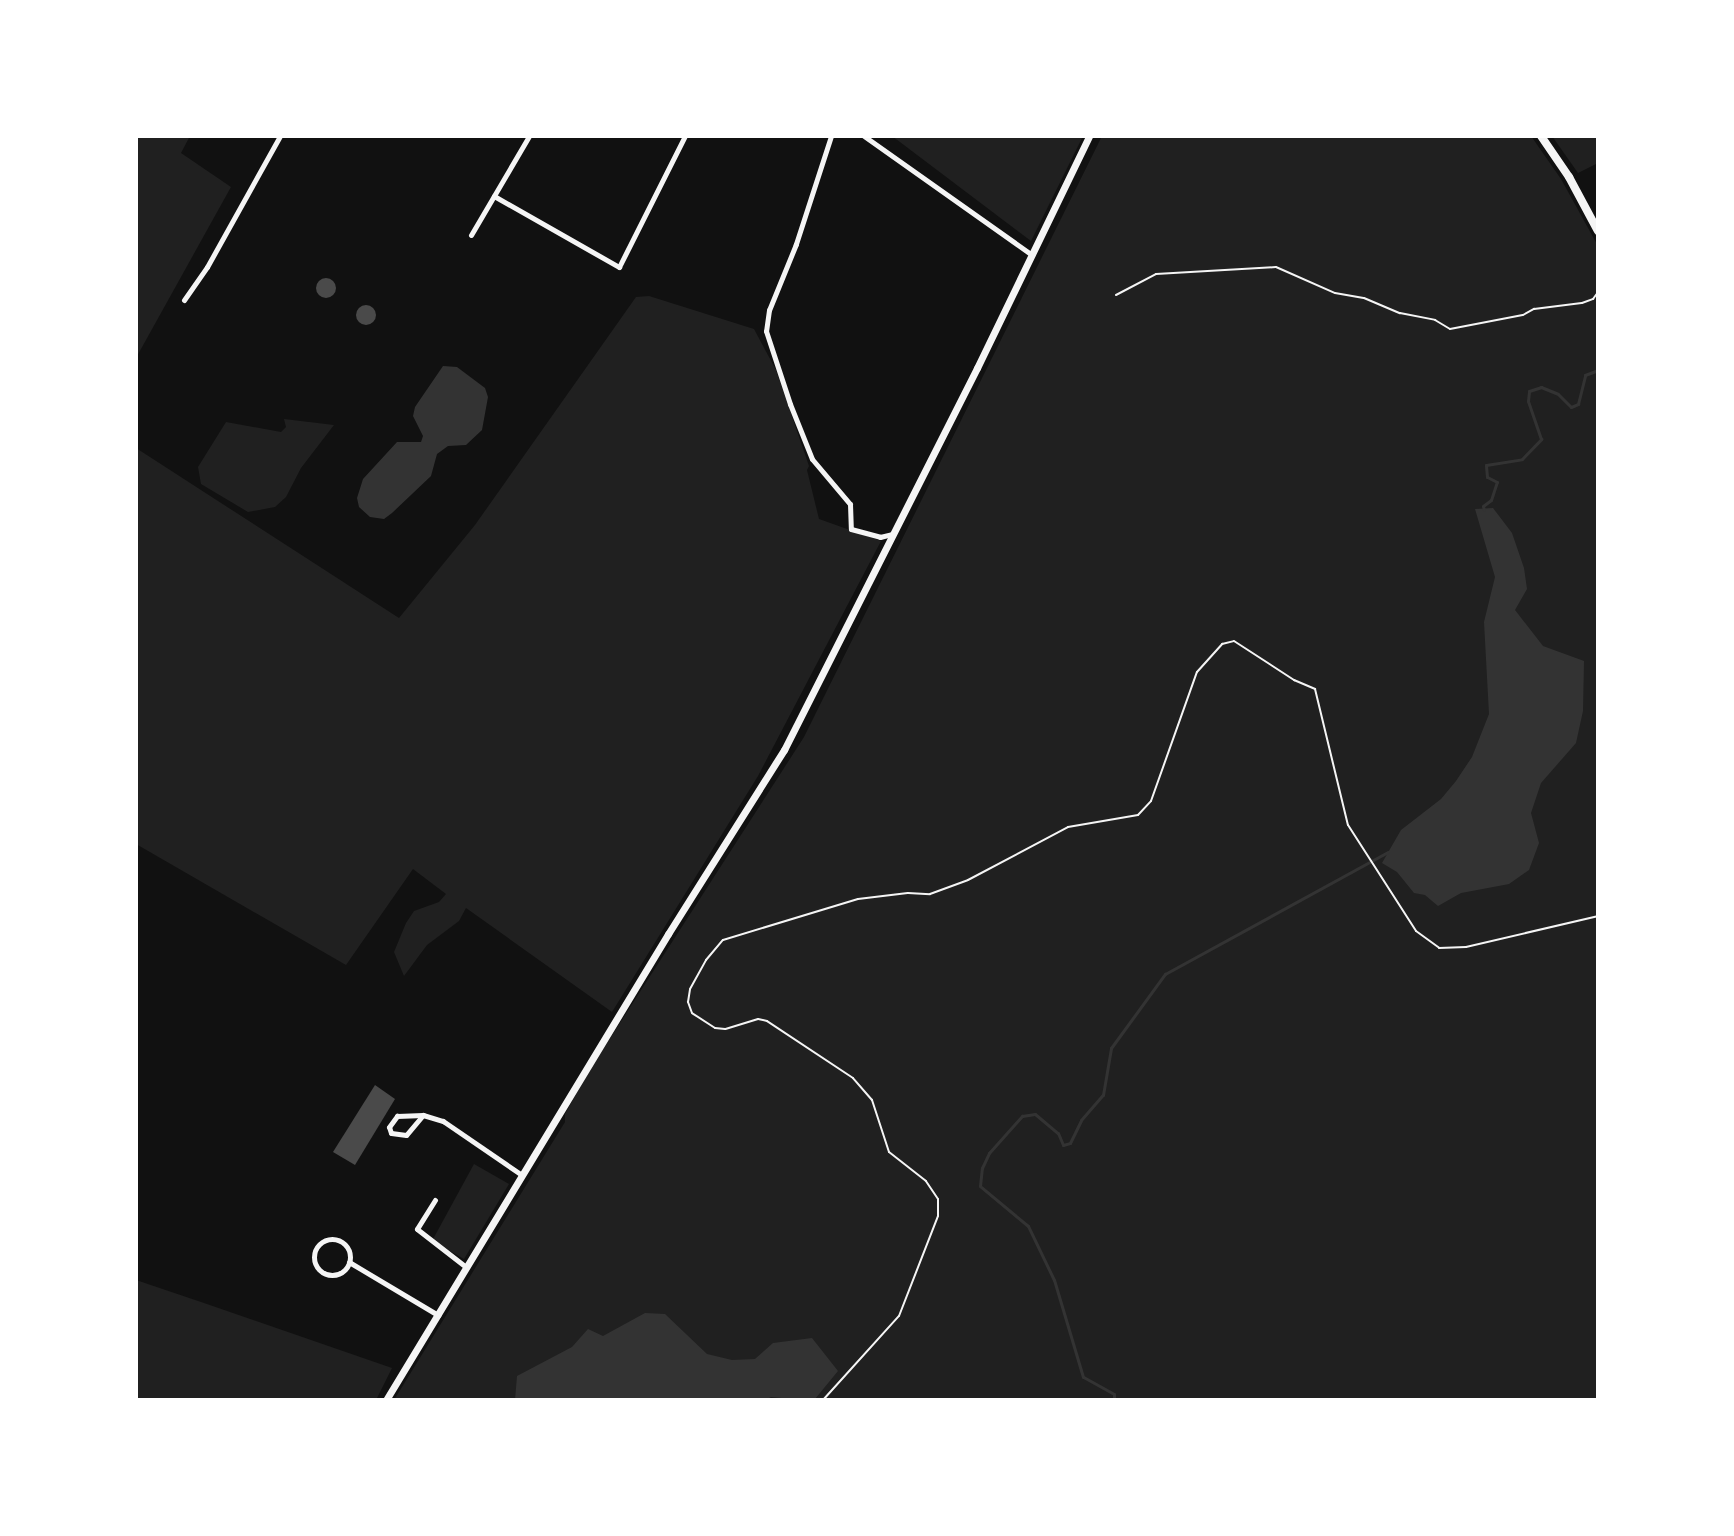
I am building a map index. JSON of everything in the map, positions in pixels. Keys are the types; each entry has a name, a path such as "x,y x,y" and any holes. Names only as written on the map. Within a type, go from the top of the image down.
{"main road":[{"path":"1541,136 1569,177 1598,231"}],"street":[{"path":"184,300 207,267 280,136"},
{"path":"471,235 529,136"},
{"path":"831,136 796,244 769,310 766,331 812,459 850,504 851,529 880,537 892,534"},
{"path":"864,136 1032,255"},
{"path":"386,1400 782,754 1089,136"},
{"path":"494,196 619,267 683,137"},
{"path":"423,1115 406,1135 391,1133 389,1127 397,1116 423,1115 453,1125 522,1175"},
{"path":"435,1200 417,1229 467,1267"},
{"path":"335,1239 349,1250 349,1262 343,1271 327,1274 315,1263 315,1251 323,1241 335,1239"},
{"path":"349,1262 438,1315"}],"path":[{"path":"1116,295 1156,274 1276,267 1319,288 1435,320 1450,329 1523,315 1534,309 1582,303 1593,299 1598,292"},
{"path":"823,1400 899,1316 938,1216 938,1199 926,1181 889,1152 872,1100 853,1078 767,1021 758,1019 725,1029 695,1017 688,998 699,971 714,949 728,938 858,899 908,893 930,894 968,880 1068,827 1138,815 1151,801 1197,672 1222,644 1234,641 1294,680 1315,689 1348,825 1416,931 1439,948 1466,947 1598,916"}],"shaded area":[{"path":"136,136 190,136 181,153 231,187 136,358"},
{"path":"892,136 1083,136 1031,241"},
{"path":"1102,136 1531,136 1561,179 1598,246 1598,1400 394,1400 565,1122 565,1114 589,1071 804,737"},
{"path":"1552,136 1598,136 1598,163 1578,173"},
{"path":"649,296 754,329 776,370 809,466 807,470 819,519 881,541 758,776 612,1012 466,908 459,921 427,945 404,976 394,952 406,923 414,911 439,902 446,894 413,869 346,965 136,844 136,448 399,618 475,525 636,297"},
{"path":"443,366 457,367 485,388 488,397 482,430 466,445 448,446 437,454 431,476 392,513 384,519 370,517 359,507 357,498 363,479 397,442 421,442 423,436 413,416 415,407"},
{"path":"284,419 334,425 301,468 286,497 275,507 248,512 201,484 198,467 226,422 281,432 286,427"},
{"path":"1493,508 1512,533 1524,568 1527,589 1515,610 1543,646 1584,661 1583,711 1576,743 1541,783 1531,813 1539,843 1529,870 1509,884 1461,893 1438,906 1425,895 1414,893 1397,872 1382,863 1401,830 1441,799 1456,781 1472,757 1489,714 1484,622 1495,577 1475,509"},
{"path":"474,1164 509,1184 464,1259 432,1241"},
{"path":"136,1280 392,1368 376,1400 136,1400"},
{"path":"645,1313 665,1314 707,1354 732,1360 755,1359 773,1343 812,1338 838,1371 815,1399 515,1400 517,1376 572,1347 588,1329 603,1336"}],"building":[{"path":"326,278 333,281 336,288 333,295 326,298 319,295 316,288 319,281"},
{"path":"366,305 373,308 376,315 373,322 366,325 359,322 356,315 359,308"},
{"path":"375,1085 395,1099 355,1165 333,1152"}],"waterway":[{"path":"1484,510 1483,506 1491,500 1497,482 1487,477 1486,465 1522,459 1541,439 1528,401 1529,391 1541,387 1558,394 1571,407 1578,404 1585,375 1598,370"},
{"path":"1114,1400 1114,1394 1083,1377 1054,1280 1028,1226 980,1186 982,1168 989,1153 1022,1116 1035,1114 1058,1133 1063,1145 1070,1143 1081,1120 1103,1095 1111,1048 1165,974 1388,852"}]}
